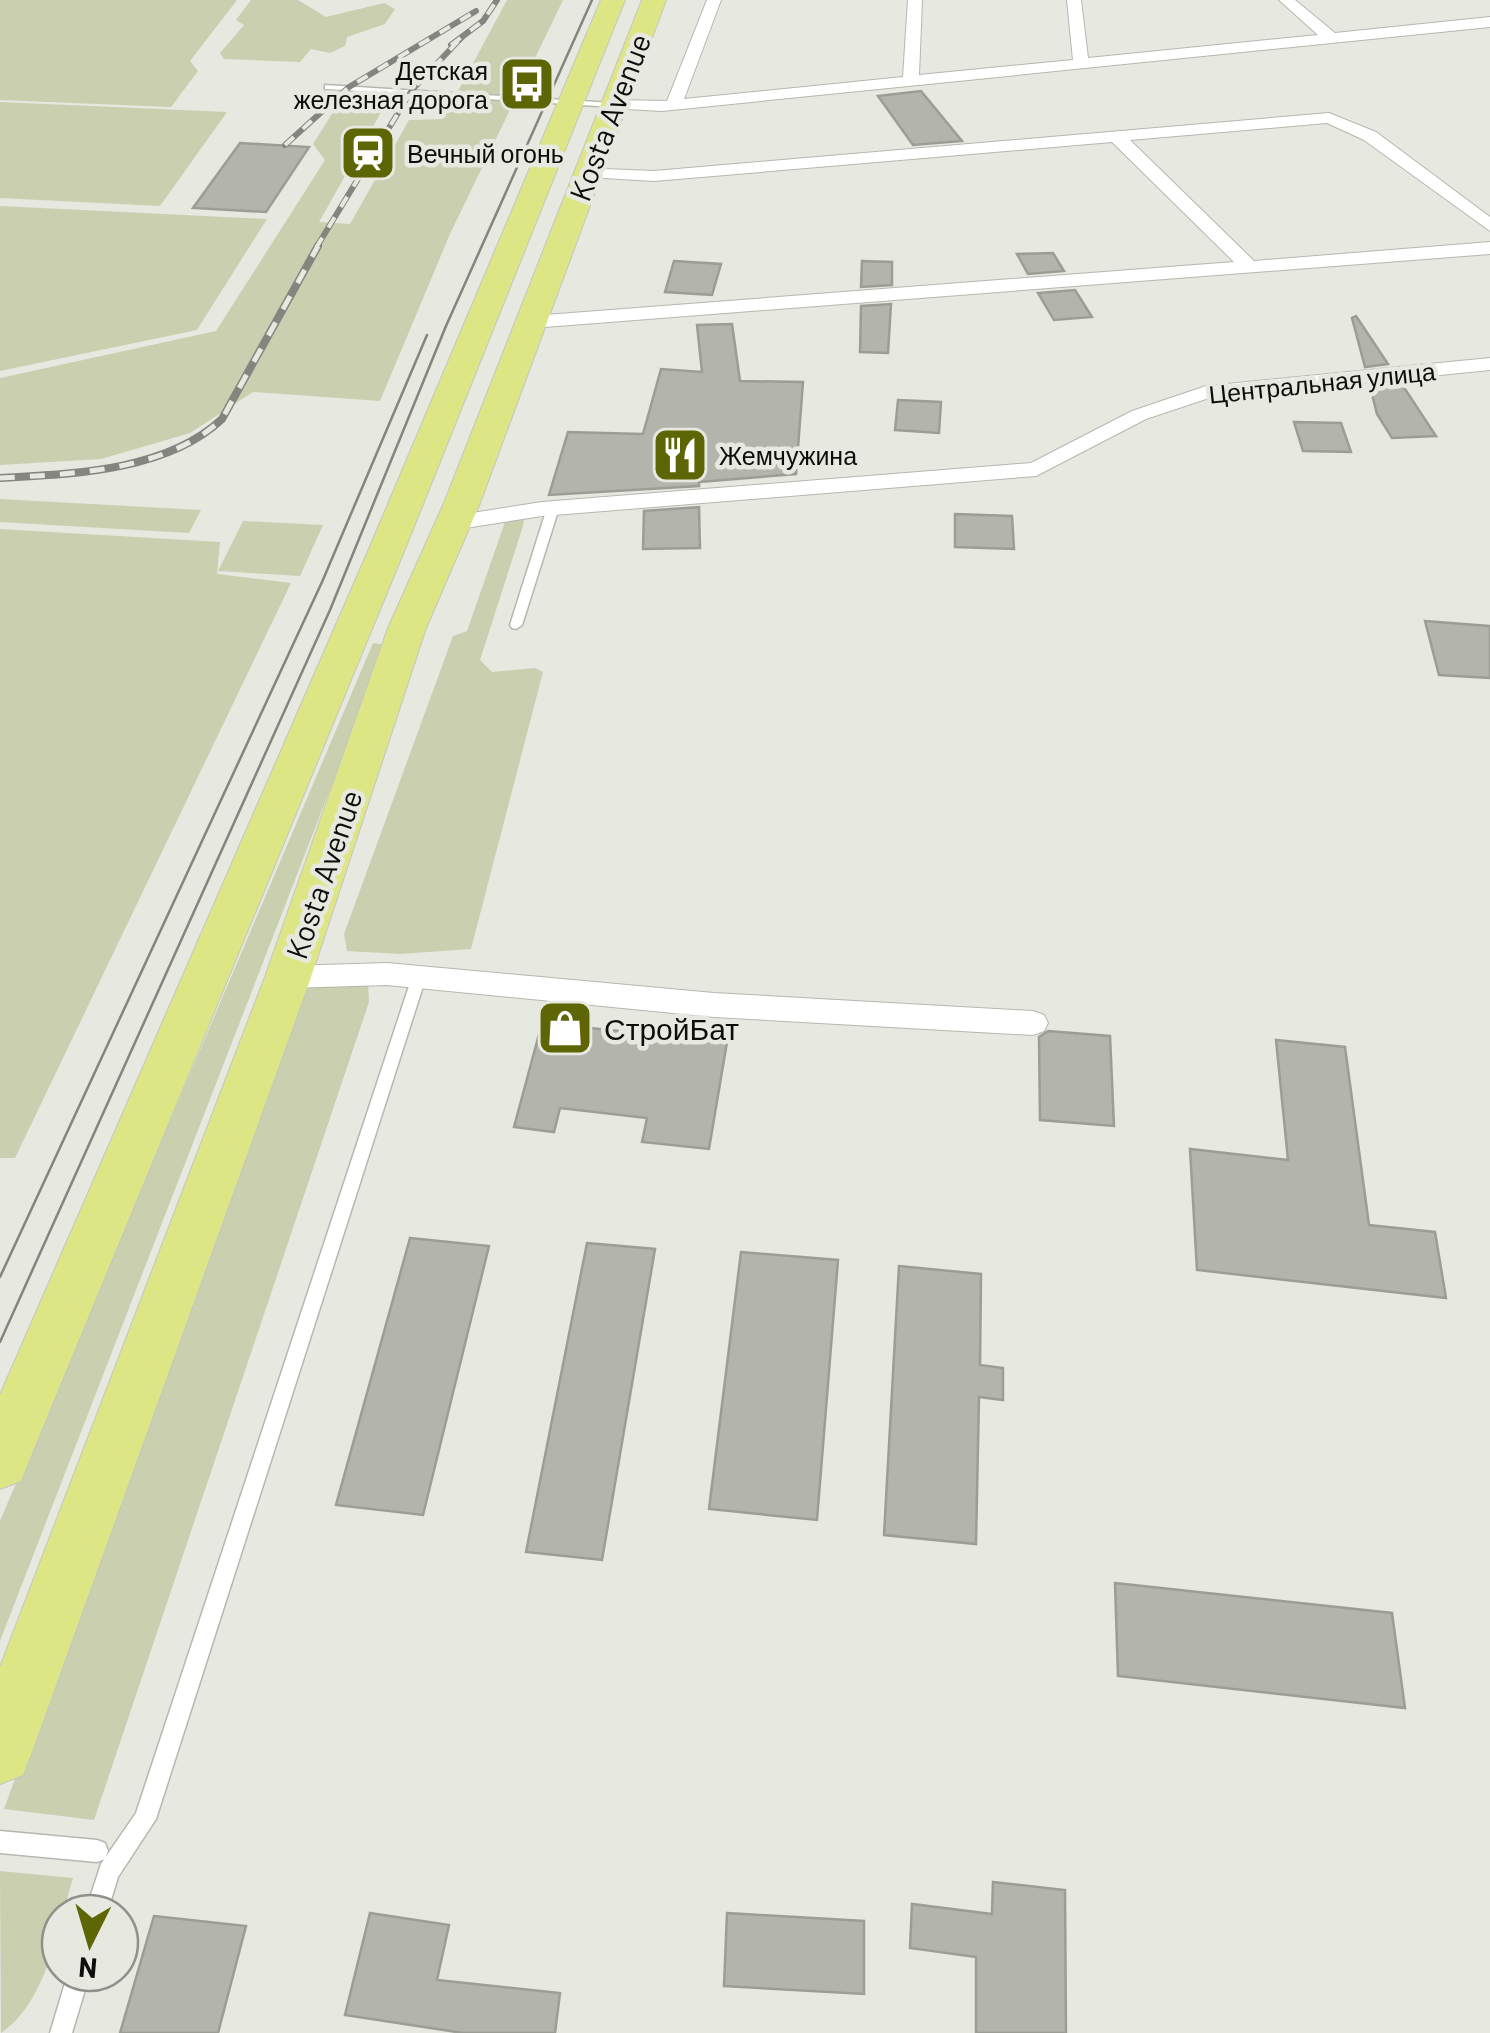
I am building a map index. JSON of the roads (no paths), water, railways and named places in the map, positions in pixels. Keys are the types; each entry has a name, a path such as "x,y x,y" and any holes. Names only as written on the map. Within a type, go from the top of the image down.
{"main road":[{"name":"Kosta Avenue","path":"0,1752 288,977 408,628 532,322 586,172 592,104 613,0"},
{"name":"Kosta Avenue","path":"0,1461 381,559 592,104 654,0"},
{"path":"381,559 445,543"}],"street":[{"path":"674,104 714,0"},
{"path":"911,82 915,0"},
{"path":"1074,0 1081,65"},
{"path":"1286,0 1330,37"},
{"path":"592,104 674,104 911,82 1486,17"},
{"path":"586,172 654,176 1304,119 1348,123 1490,226"},
{"path":"1119,138 1248,265"},
{"path":"532,322 1490,248"},
{"name":"Центральная улица","path":"445,543 553,508 1036,469 1139,415 1206,392 1490,364"},
{"path":"288,977 418,977 714,1004 1033,1023"}],"lane":[{"path":"328,87 592,104"},
{"path":"516,626 553,508"},
{"path":"102,1893 108,1872 144,1819 418,977"},
{"path":"0,1842 97,1851"},
{"path":"61,2033 73,1993"}],"tram line":[{"path":"0,1342 330,610 446,326 592,0"},
{"path":"0,1277 322,582 427,335"}],"railway":[{"path":"451,45 483,21 497,0"},
{"path":"285,145 349,87 476,11"},
{"path":"316,248 412,90 462,37"},
{"path":"0,478 118,466 174,450 200,436 222,419 318,246"}],"place":[{"name":"Детская железная дорога","path":"527,84"},
{"name":"Вечный огонь","path":"368,153"},
{"name":"Жемчужина","path":"680,455"},
{"name":"СтройБат","path":"565,1028"}]}
